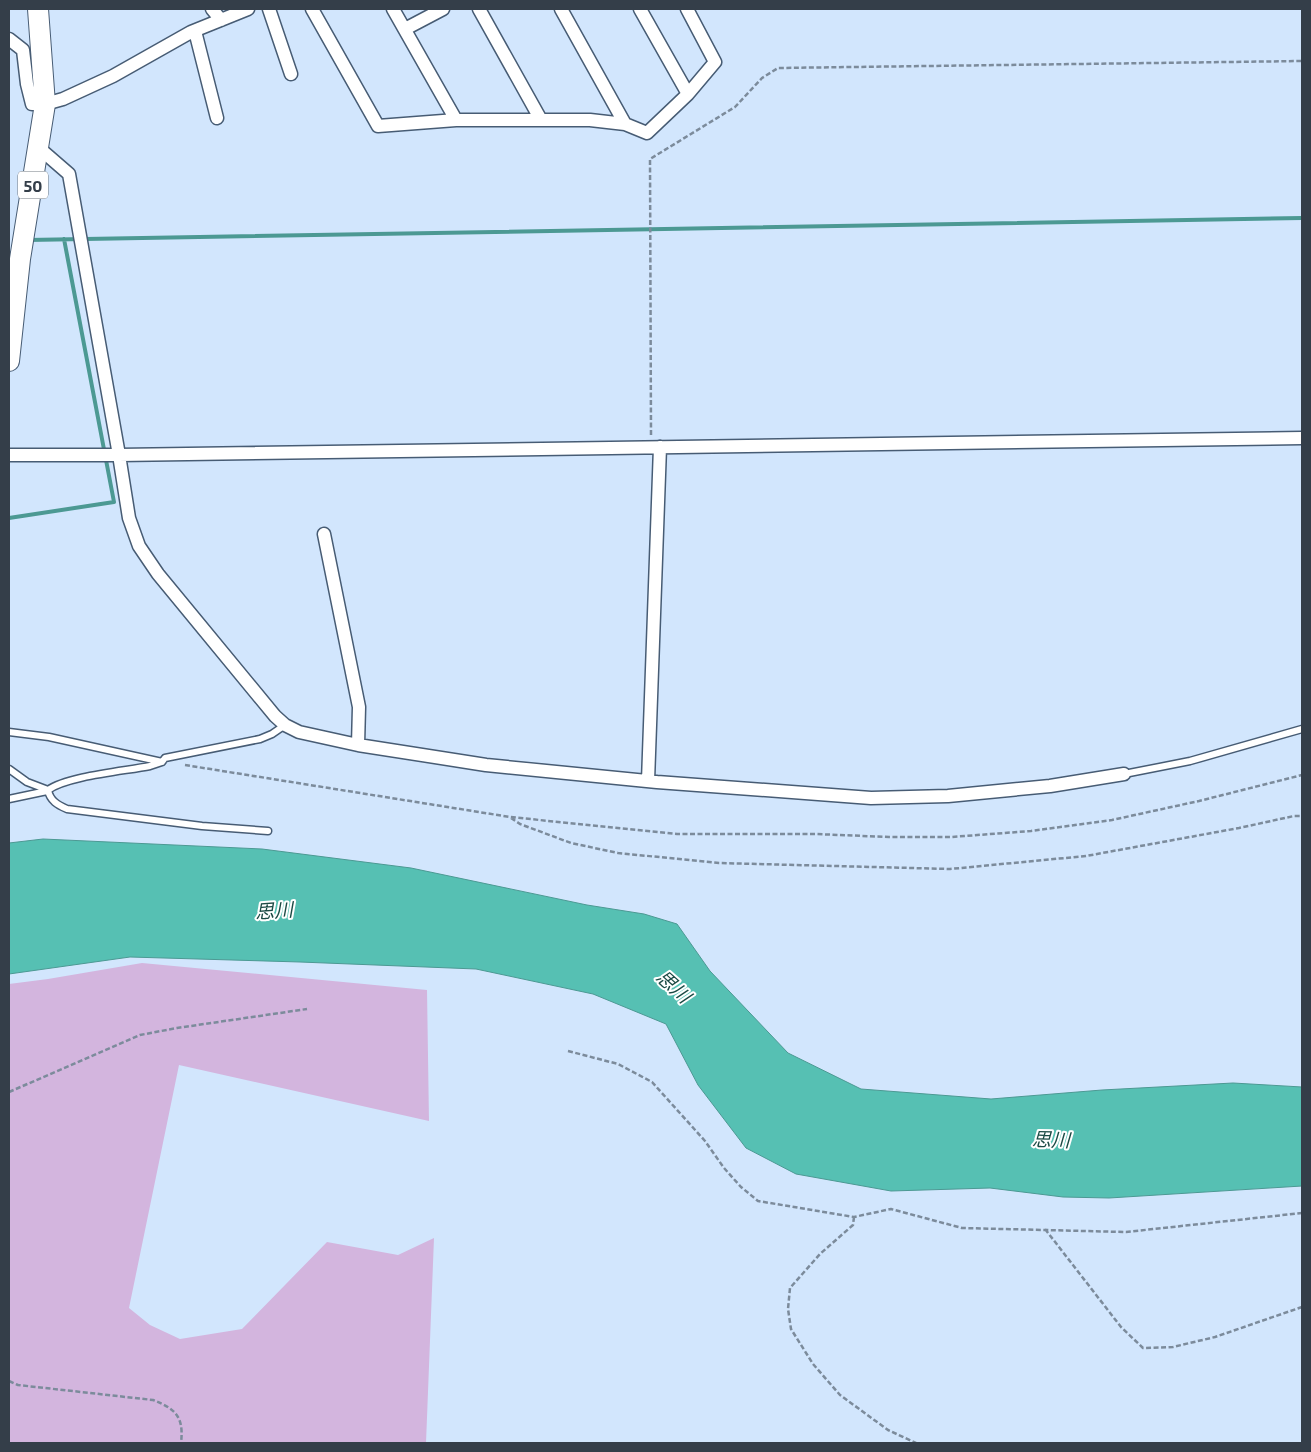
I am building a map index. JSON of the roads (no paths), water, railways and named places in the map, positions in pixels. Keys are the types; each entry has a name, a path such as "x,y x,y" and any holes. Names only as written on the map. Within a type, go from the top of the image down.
{"main road":[{"name":"50","path":"9,361 15,258 39,148 44,104 38,9"}],"street":[{"path":"212,9 221,20"},
{"path":"9,39 23,50 27,84 32,104 44,104 62,99 113,76 195,30 248,9"},
{"path":"269,9 291,74"},
{"path":"312,9 378,126 456,120 590,120 625,124 648,133 688,94 715,62 687,9"},
{"path":"393,9 456,120"},
{"path":"404,29 443,9"},
{"path":"479,9 541,120"},
{"path":"561,9 625,124"},
{"path":"640,9 688,94"},
{"path":"195,30 217,118"},
{"path":"39,148 69,174 129,518 139,546 158,574 284,725 299,732 358,745 486,765 648,781 871,798 957,795 1050,786 1124,774"},
{"path":"9,454 119,455 1302,438"},
{"path":"648,781 655,448"},
{"path":"324,534 358,707 358,745"}],"lane":[{"path":"9,800 48,790 72,780 150,766 162,762 166,758 260,739 272,734 284,725"},
{"path":"1124,774 1190,761 1302,730"},
{"path":"9,732 49,737 162,762"},
{"path":"9,770 27,782 48,790"},
{"path":"48,790 49,797 58,805 67,809 202,826 268,831"}],"water":[{"name":"思川","path":"43,839 262,849 411,868 587,905 644,914 677,924 710,971 788,1053 861,1089 991,1099 1102,1090 1233,1083 1302,1087 1302,1186 1109,1198 1063,1197 990,1188 891,1191 796,1174 746,1148 698,1085 666,1024 593,994 476,969 130,957 9,974 9,843"}],"waterway":[{"path":"28,240 1302,218"},
{"path":"9,518 114,502 64,239"}]}
